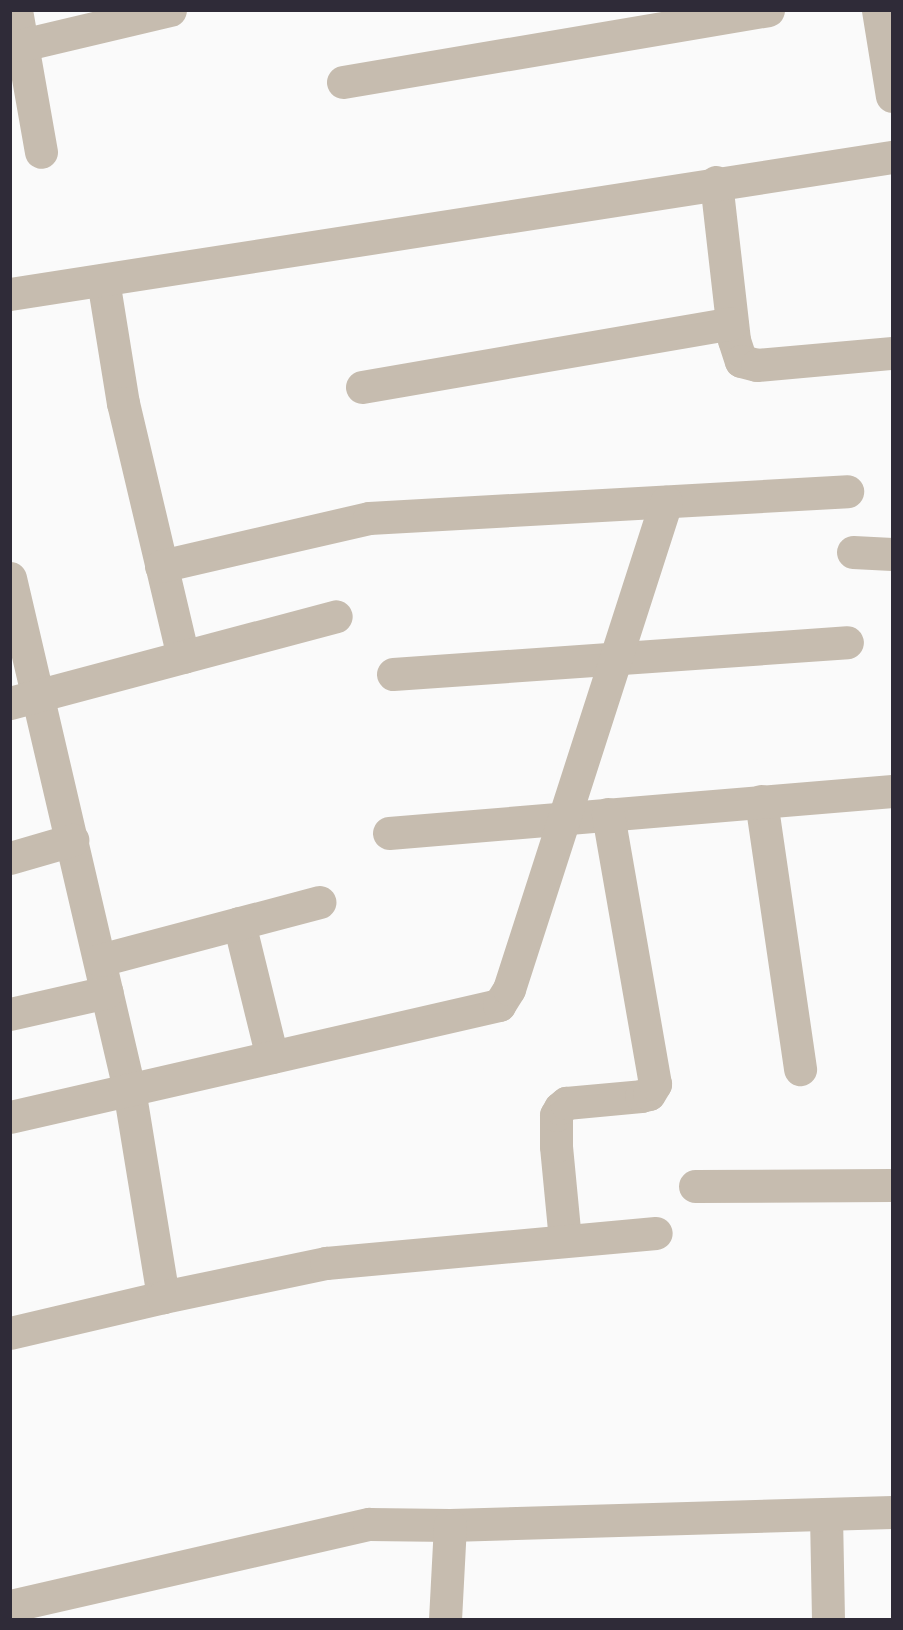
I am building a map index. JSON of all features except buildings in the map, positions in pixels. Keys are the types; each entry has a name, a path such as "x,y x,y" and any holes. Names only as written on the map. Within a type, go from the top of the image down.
{"street":[{"path":"16,10 40,152"},
{"path":"22,45 170,10"},
{"path":"343,82 768,10"},
{"path":"878,10 892,96"},
{"path":"10,294 892,157"},
{"path":"716,183 732,323 741,361 758,365 892,353"},
{"path":"103,280 123,403 183,657"},
{"path":"362,387 732,323"},
{"path":"161,566 369,518 847,491"},
{"path":"10,1117 499,1005 509,988 666,502"},
{"path":"853,552 892,554"},
{"path":"10,578 24,699 72,840 100,960 129,1089 163,1297"},
{"path":"24,699 336,616"},
{"path":"393,674 847,642"},
{"path":"388,834 892,791"},
{"path":"761,801 800,1069"},
{"path":"565,1240 556,1146 556,1115 560,1108 566,1103 649,1094 656,1084 608,814"},
{"path":"10,858 72,840"},
{"path":"100,960 319,902"},
{"path":"239,923 272,1057"},
{"path":"10,1014 107,992"},
{"path":"695,1186 892,1185"},
{"path":"10,1333 163,1297 357,1258 656,1233"},
{"path":"10,1606 369,1524 450,1525 892,1512"},
{"path":"826,1515 828,1620"},
{"path":"445,1620 450,1525"}]}
